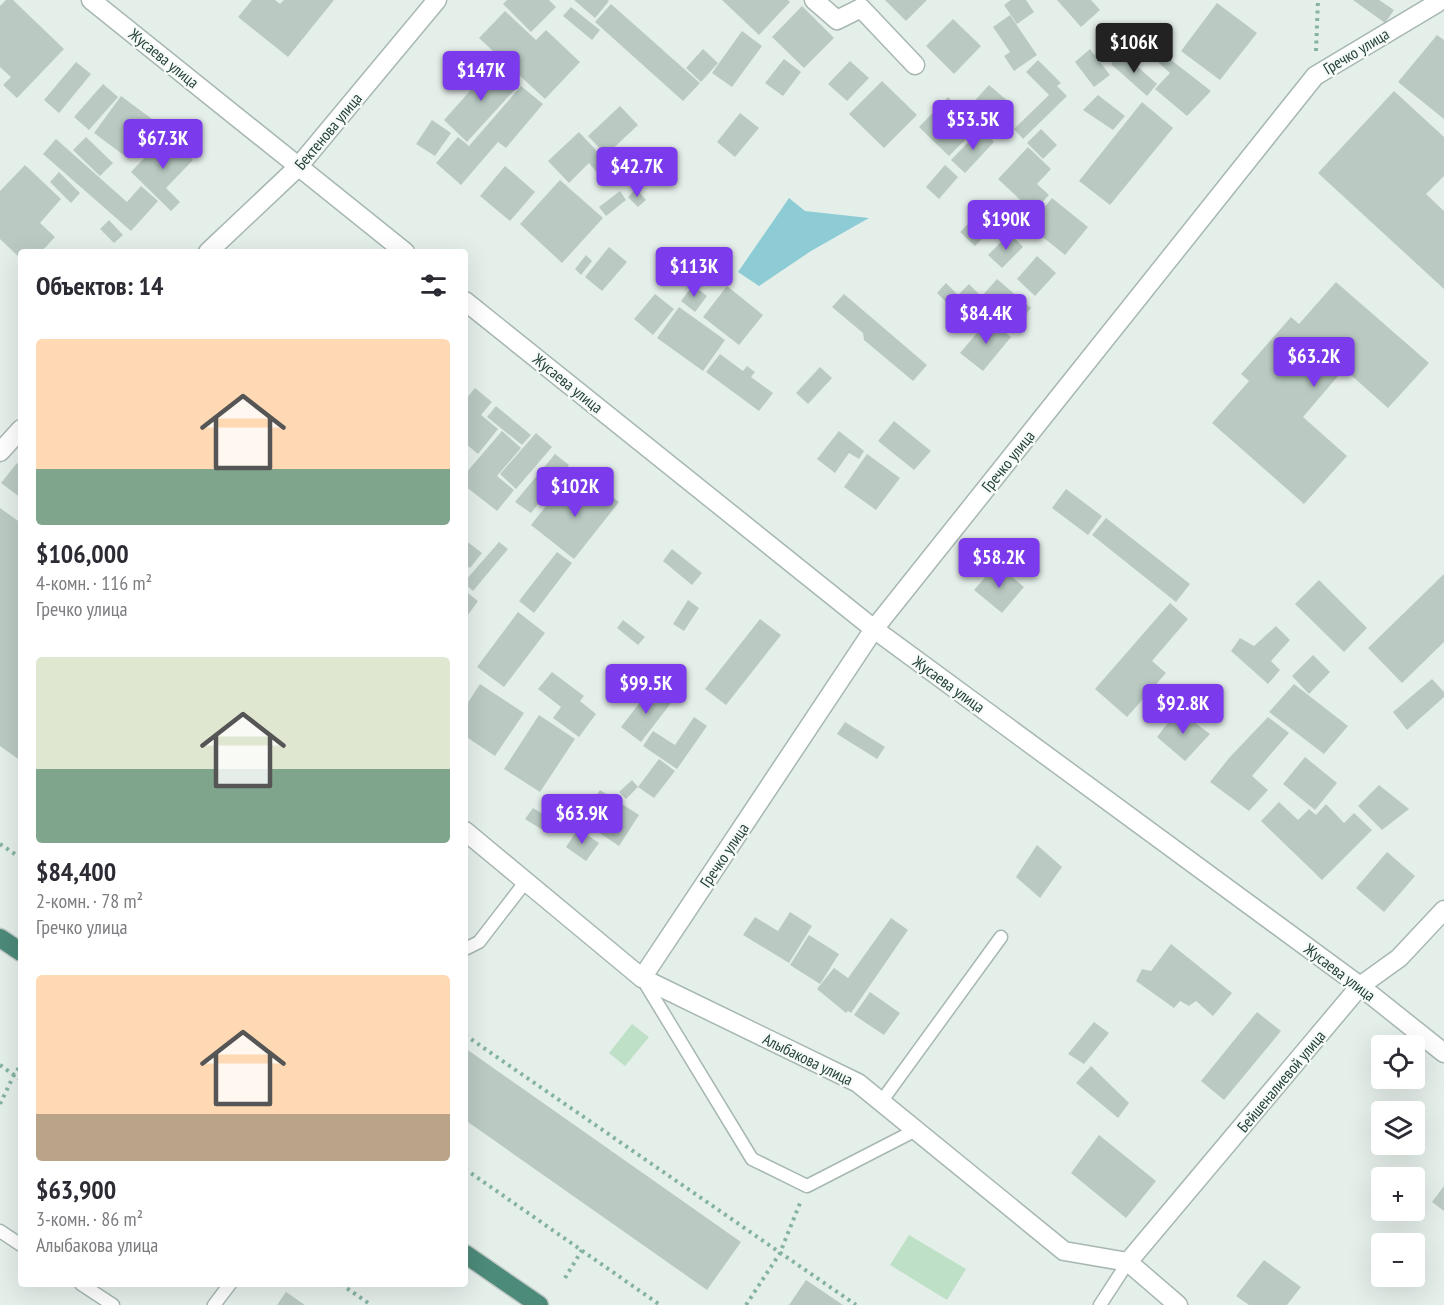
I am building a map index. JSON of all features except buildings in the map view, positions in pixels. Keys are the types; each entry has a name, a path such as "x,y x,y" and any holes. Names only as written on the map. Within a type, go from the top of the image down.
{"highway":[{"path":"0,938 18,950"},
{"path":"468,1256 539,1305"}],"street":[{"name":"Жусаева улица","path":"91,0 401,249"},
{"name":"Бектенова улица","path":"211,249 298,167 437,0"},
{"path":"814,0 837,20 861,8 915,65"},
{"name":"Гречко улица","path":"642,978 874,630 1315,75 1438,3"},
{"name":"Жусаева улица","path":"468,303 874,630 1360,986 1444,1053"},
{"path":"0,452 14,435"},
{"name":"Алыбакова улица","path":"468,833 642,978 858,1083 1064,1251 1128,1262"},
{"name":"Бейшеналиевой улица","path":"1128,1262 1360,986 1399,958 1444,910"},
{"path":"1128,1262 1178,1305"}],"lane":[{"path":"468,948 479,942 526,881"},
{"path":"881,1102 1001,937"},
{"path":"642,978 752,1159 807,1186 916,1131"},
{"path":"0,1231 18,1243"},
{"path":"1100,1305 1128,1262"},
{"path":"86,1287 113,1305"},
{"path":"214,1305 228,1287"}],"path":[{"path":"1315,75 1318,0"},
{"path":"0,844 18,856"},
{"path":"468,1037 856,1305"},
{"path":"0,1065 18,1078"},
{"path":"0,1104 18,1069"},
{"path":"468,1171 660,1305"},
{"path":"746,1305 780,1253 807,1186"},
{"path":"565,1278 582,1250"},
{"path":"345,1287 371,1305"}],"green space":[{"path":"632,1024 649,1037 625,1066 609,1053"},
{"path":"909,1235 966,1269 947,1300 890,1265"}],"water":[{"path":"789,198 805,211 869,218 811,251 759,286 738,272"}]}
